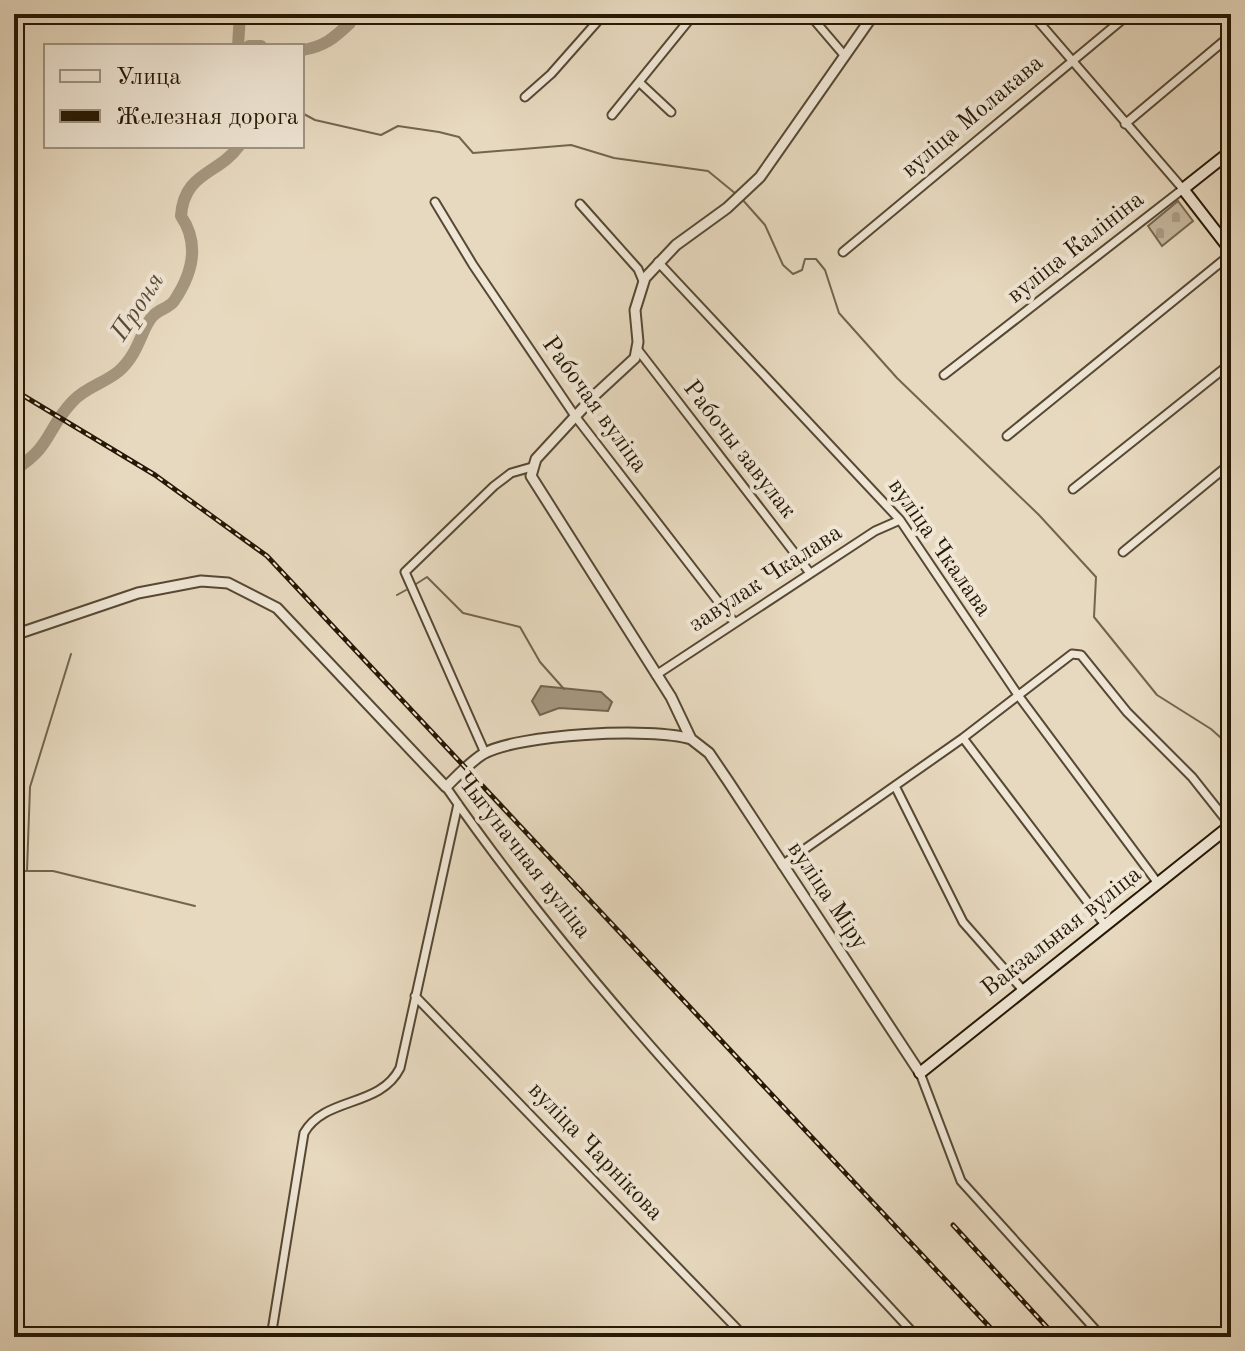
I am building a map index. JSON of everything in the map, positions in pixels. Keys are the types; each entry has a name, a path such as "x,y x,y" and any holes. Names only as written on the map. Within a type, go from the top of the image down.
{"main road":[{"name":"вуліца Калініна","path":"1183,189 1231,151"},
{"path":"1183,189 1231,252"},
{"name":"Вакзальная вуліца","path":"920,1073 1231,825"}],"street":[{"path":"525,97 551,74 604,14"},
{"path":"612,115 694,14"},
{"path":"809,14 844,55"},
{"path":"485,753 405,572 494,486 511,473 532,467 575,416 628,367 638,350 635,310 643,281 658,262 760,177 874,14"},
{"path":"1032,14 1183,189"},
{"name":"вуліца Молакава","path":"843,252 1129,14"},
{"path":"1125,124 1231,35"},
{"path":"639,82 671,112"},
{"name":"вуліца Калініна","path":"944,375 1183,189"},
{"name":"Рабочая вуліца","path":"435,202 473,265 575,416 734,622"},
{"path":"580,204 638,269 643,281"},
{"path":"1007,436 1231,252"},
{"name":"вуліца Чкалава","path":"658,262 900,520 1018,695 1157,882"},
{"name":"Рабочы завулак","path":"638,350 810,573"},
{"path":"1073,489 1231,363"},
{"path":"1123,552 1231,463"},
{"name":"вуліца Міру","path":"532,467 535,486 656,675 691,732 691,739 709,753 920,1073 961,1181 1102,1337"},
{"name":"завулак Чкалава","path":"656,675 875,531 900,520"},
{"name":"Чыгуначная вуліца","path":"16,634 138,593 201,581 228,583 277,608 446,787 529,899 598,982 917,1337"},
{"path":"782,865 896,788 1072,654 1081,655 1127,712 1192,777 1231,825"},
{"path":"446,787 485,753 510,745 596,734 664,732 691,739"},
{"path":"963,738 1105,925"},
{"path":"896,788 963,922 1022,989"},
{"path":"271,1337 304,1133 321,1114 375,1094 395,1078 458,804"},
{"name":"вуліца Чарнікова","path":"415,996 745,1337"}],"green space":[{"path":"1178,201 1193,221 1162,246 1148,226"}],"shaded area":[{"path":"541,686 601,692 612,702 608,711 559,708 540,715 532,701"}],"waterway":[{"name":"Проня","path":"238,44 240,14"},
{"path":"304,50 317,47 334,37 350,23 350,14"},
{"path":"304,114 315,120 381,135 398,126 439,132 459,137 473,153 571,145 614,158 708,171 736,194"},
{"name":"Проня","path":"14,470 43,445 73,401 126,364 150,320 174,301 186,280 192,258 191,237 181,216 183,202 195,182 237,148"},
{"path":"741,198 765,225 783,265 793,274 802,270 805,259 816,259 825,270 839,313 897,378 1039,515 1096,577 1094,617 1157,695 1211,729 1231,747"},
{"path":"416,584 427,577 463,613 520,627 540,662 564,689"},
{"path":"397,595 406,590"},
{"path":"27,871 30,787 71,654"},
{"path":"14,681 22,669"},
{"path":"1231,776 1223,787 1223,795 1231,803"},
{"path":"14,871 53,871 195,906"}],"railway":[{"path":"14,390 155,475 267,556 999,1337"},
{"path":"953,1225 1056,1337"}]}
